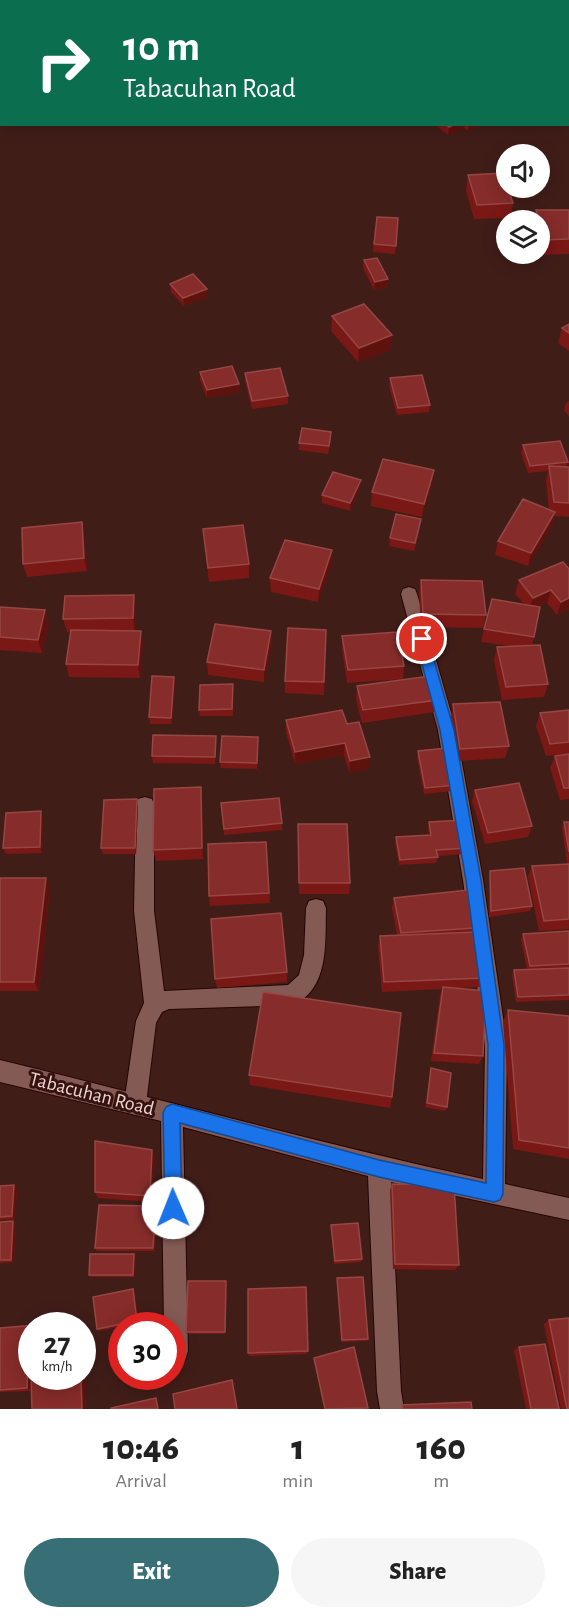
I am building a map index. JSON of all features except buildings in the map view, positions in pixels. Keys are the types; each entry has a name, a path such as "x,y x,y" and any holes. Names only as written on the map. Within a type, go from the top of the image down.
{"street":[{"path":"409,594 447,730 473,880 496,1045 494,1194"},
{"path":"135,1104 146,1021 155,1004 144,910 145,805"},
{"path":"155,1004 169,999 292,995 308,980 314,955 316,908"},
{"name":"Tabacuhan Road","path":"0,1071 172,1113 379,1168 569,1209"},
{"path":"172,1113 175,1312"},
{"path":"379,1168 388,1390 392,1409"}],"route":[{"path":"173,1208 172,1113 379,1168 494,1194 496,1045 473,880 447,730 422,639"}]}
